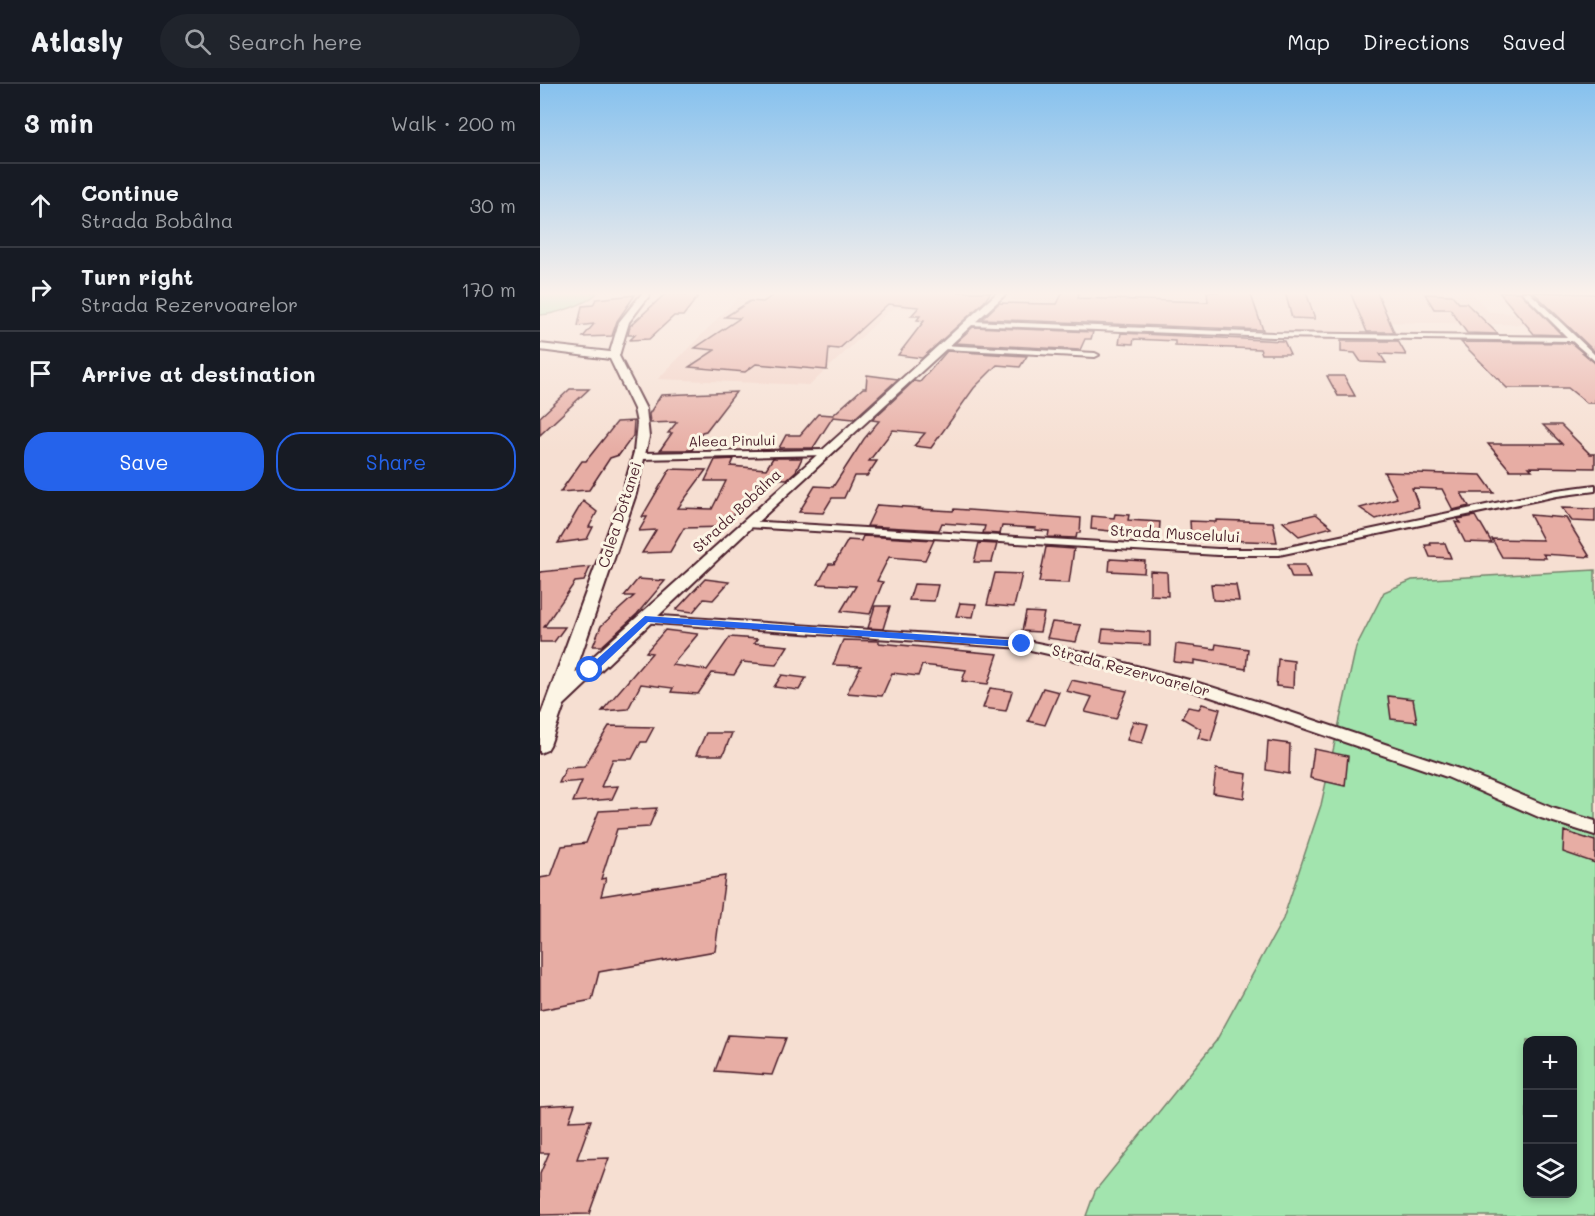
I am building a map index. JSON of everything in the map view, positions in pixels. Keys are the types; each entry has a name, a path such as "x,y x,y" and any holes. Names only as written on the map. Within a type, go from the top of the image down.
{"main road":[{"path":"540,347 614,356 617,345"},
{"name":"Strada Bobâlna","path":"555,702 824,453 946,345"},
{"name":"Calea Doftanei","path":"540,745 629,494 640,456 645,423 641,407 634,389 614,356"}],"street":[{"path":"1578,345 1595,359"},
{"path":"944,347 992,351 1036,350 1095,355"},
{"name":"Aleea Pinului","path":"640,456 824,453"},
{"name":"Strada Muscelului","path":"747,524 1218,552 1279,552 1557,493 1595,488"},
{"name":"Strada Rezervoarelor","path":"645,619 1022,644 1087,658 1184,683 1287,717 1453,773 1547,813 1595,828"}],"shaded area":[{"path":"692,345 853,345 810,385 658,379"}],"green space":[{"path":"1595,570 1595,1216 1086,1216 1095,1191 1216,1041 1283,919 1321,805 1356,647 1384,592 1412,580"}],"building":[{"path":"700,345 844,345 839,349 829,348 827,370 756,364 745,372 689,367 715,350 695,348"},
{"path":"906,345 937,345 922,358 898,355"},
{"path":"988,345 1082,345 1080,350"},
{"path":"1286,345 1290,354 1262,354 1260,349 1175,346"},
{"path":"1341,345 1400,345 1406,355 1380,354 1386,363 1361,362 1355,353 1341,352"},
{"path":"1464,345 1573,345 1595,363 1595,403 1587,403 1568,388 1507,388"},
{"path":"1588,345 1595,345 1595,352"},
{"path":"947,351 1027,356 1020,367 997,365 974,388 931,448 914,446 925,433 893,430 869,461 877,461 867,476 854,476 844,498 832,498 823,513 799,512 815,486 833,487 864,439 879,421 872,420 914,381 920,382"},
{"path":"867,375 898,379 854,419 833,417 813,448 779,448 786,435 800,435 818,414 833,415 863,388 866,388"},
{"path":"1327,376 1344,376 1355,396 1338,396"},
{"path":"570,389 589,389 540,435 540,417"},
{"path":"736,392 706,431 702,432 692,450 660,450 672,433 668,433 677,422 650,423 649,414 661,395"},
{"path":"634,421 633,436 619,455 610,458 589,490 560,492 582,461 586,461 617,422"},
{"path":"1543,425 1561,425 1590,454 1595,454 1595,468 1529,467 1532,470 1510,470 1488,444 1562,444"},
{"path":"773,458 802,458 796,471 787,479 764,478 749,502 740,502 726,527 684,528 670,552 642,553 656,530 639,531 647,517 642,517 670,469 706,470 678,508 712,509 726,481 705,481 715,460 734,459 731,466 766,469"},
{"path":"1384,472 1481,475 1494,493 1461,493 1469,506 1453,510 1442,489 1412,488 1419,507 1376,519 1360,508 1397,498"},
{"path":"583,501 597,512 589,527 593,527 587,539 558,543"},
{"path":"877,505 1081,518 1080,533 1077,533 1076,538 1048,537 1049,531 1002,526 1000,534 983,533 985,526 942,523 939,530 867,526"},
{"path":"1562,508 1595,509 1595,522 1572,521"},
{"path":"1115,514 1129,515 1128,520 1160,522 1159,536 1091,529 1092,516 1114,518"},
{"path":"1316,514 1332,527 1299,536 1283,522"},
{"path":"1530,515 1566,518 1590,557 1543,554 1546,558 1502,557 1492,539 1543,540"},
{"path":"1475,516 1492,543 1465,542 1455,522 1460,523 1458,519"},
{"path":"1216,520 1273,522 1277,542 1217,540 1217,537 1191,536 1190,521 1216,522"},
{"path":"863,536 934,540 925,560 889,557 877,581 883,582 870,614 841,611 856,586 818,584 829,564 834,564 848,540 861,541"},
{"path":"979,543 997,544 992,562 974,562"},
{"path":"1430,543 1445,543 1451,558 1430,557 1425,545 1431,545"},
{"path":"1046,547 1074,549 1069,583 1039,582"},
{"path":"1110,559 1145,561 1144,573 1109,571"},
{"path":"1287,565 1305,565 1310,578 1292,578"},
{"path":"590,567 584,581 575,582 544,627 565,627 554,642 540,642 540,572"},
{"path":"1150,571 1167,572 1168,596 1150,595"},
{"path":"995,573 1022,574 1014,607 987,605"},
{"path":"638,579 665,581 637,614 602,646 593,646 601,626 634,596 624,596"},
{"path":"705,579 729,582 713,600 704,599 693,612 676,610"},
{"path":"914,584 938,585 934,601 909,600"},
{"path":"1211,584 1236,585 1239,601 1213,600"},
{"path":"960,603 976,604 973,617 956,616"},
{"path":"875,606 890,606 883,629 868,628"},
{"path":"1026,612 1044,613 1040,632 1022,631"},
{"path":"1052,622 1081,625 1076,642 1047,638"},
{"path":"1103,629 1150,632 1150,645 1101,642"},
{"path":"665,630 698,634 672,665 707,670 730,637 757,639 754,643 788,646 776,665 742,662 734,675 712,673 698,694 671,692 673,688 641,684 628,709 602,711 652,653 646,652"},
{"path":"843,640 879,641 879,643 998,654 988,684 962,681 966,670 922,665 918,676 892,673 882,696 847,693 861,666 833,665"},
{"path":"1176,644 1215,649 1216,644 1248,649 1246,669 1194,660 1194,664 1174,662"},
{"path":"1278,659 1294,661 1293,688 1276,686"},
{"path":"782,675 806,678 799,690 774,687"},
{"path":"1071,680 1127,691 1116,719 1085,712 1092,697 1066,691"},
{"path":"990,688 1012,691 1006,711 983,708"},
{"path":"1043,688 1059,692 1045,725 1028,721"},
{"path":"1388,696 1413,699 1417,722 1391,719"},
{"path":"1202,704 1220,709 1211,741 1198,738 1201,729 1182,718 1188,707 1199,709"},
{"path":"1133,721 1148,724 1142,743 1127,740"},
{"path":"609,726 654,727 646,742 641,742 632,759 613,759 601,787 618,786 612,799 573,802 582,781 559,783 566,768 584,767"},
{"path":"706,733 732,733 723,755 696,755"},
{"path":"1268,741 1290,744 1289,774 1266,770"},
{"path":"1314,749 1348,756 1345,786 1310,778"},
{"path":"1216,769 1247,774 1244,798 1213,793"},
{"path":"657,808 649,827 617,829 601,879 606,878 601,896 725,876 715,951 599,972 592,1000 540,1010 540,878 551,876 562,846 586,843 599,811"},
{"path":"1564,831 1595,841 1595,863 1563,852"},
{"path":"728,1035 786,1038 772,1075 715,1071"},
{"path":"575,1104 569,1121 591,1120 577,1159 609,1158 589,1214 540,1215 540,1174 549,1153 540,1153 540,1106"}],"route":[{"path":"590,670 645,619 1022,644"}]}
